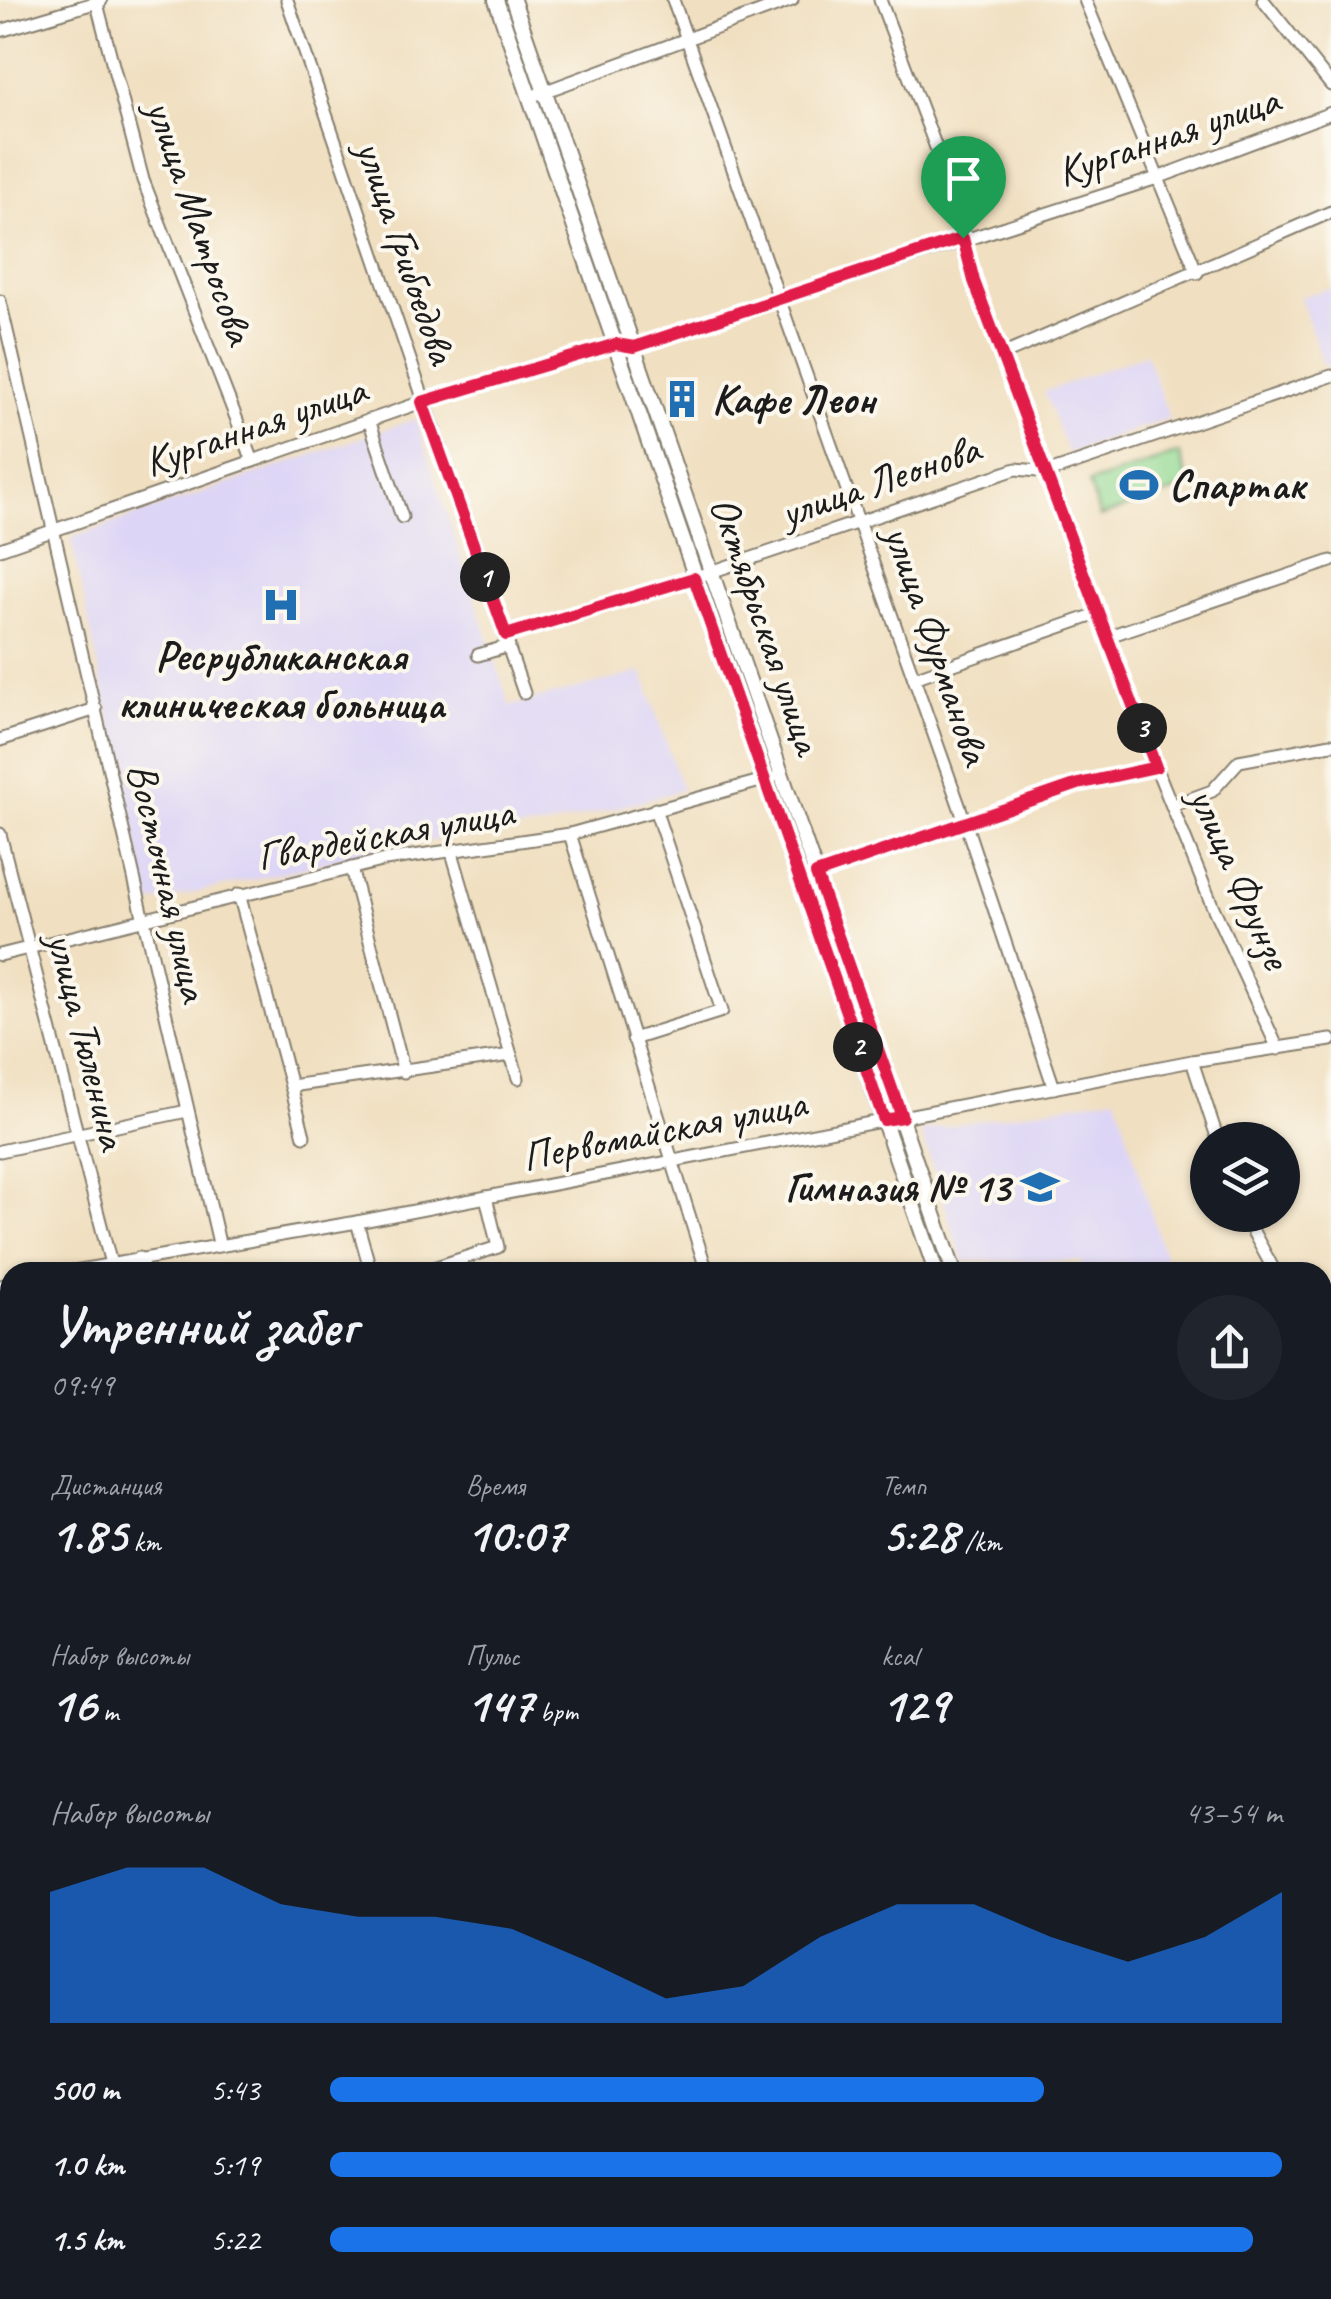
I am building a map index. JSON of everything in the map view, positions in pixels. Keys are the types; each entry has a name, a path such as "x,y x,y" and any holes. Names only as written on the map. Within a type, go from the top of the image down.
{"main road":[{"name":"Октябрьская улица","path":"496,0 933,1262"},
{"name":"Октябрьская улица","path":"514,0 951,1262"}],"street":[{"name":"улица Грибоедова","path":"287,0 524,693"},
{"name":"улица Фурманова","path":"673,0 965,822 1054,1088"},
{"path":"530,97 792,0"},
{"name":"улица Фрунзе","path":"880,0 951,187 963,238 1002,355 1049,472 1156,767 1212,905 1278,1049"},
{"path":"1085,0 1197,273"},
{"path":"1263,0 1331,85"},
{"path":"0,31 99,1"},
{"name":"улица Матросова","path":"99,1 143,180 253,461"},
{"name":"Курганная улица","path":"0,549 422,402 616,344 634,347 780,302 963,238 1157,178 1331,113"},
{"path":"1002,355 1331,212"},
{"name":"Восточная улица","path":"0,301 219,1244"},
{"name":"улица Леонова","path":"478,655 508,640 1016,468 1049,472 1331,376"},
{"path":"369,420 402,517"},
{"path":"1109,636 1331,561"},
{"path":"914,678 1100,613"},
{"path":"0,740 96,709"},
{"path":"1174,806 1212,791 1239,760 1331,744"},
{"path":"816,874 1078,784 1156,767"},
{"name":"Гвардейская улица","path":"0,955 351,868 570,834 780,775"},
{"path":"633,1038 722,1010 655,809"},
{"name":"улица Тюленина","path":"0,834 110,1262"},
{"path":"570,834 703,1262"},
{"path":"452,850 518,1078"},
{"path":"351,868 404,1072"},
{"path":"239,894 304,1136"},
{"name":"Первомайская улица","path":"120,1262 357,1222 1192,1061 1331,1040"},
{"path":"291,1086 511,1055"},
{"path":"1192,1061 1212,1122"},
{"path":"0,1151 187,1111"},
{"path":"453,1262 498,1248 486,1197"},
{"path":"357,1222 368,1262"},
{"path":"1253,1232 1269,1262"},
{"path":"139,1258 140,1262"}],"shaded area":[{"path":"1331,288 1331,364 1324,366 1300,297"},
{"path":"1146,354 1169,418 1068,453 1044,392"},
{"name":"Ресрубликанская клиническая больница","path":"416,419 510,706 642,672 682,790 549,826 413,843 149,903 71,538"},
{"name":"Гимназия № 13","path":"1116,1096 1166,1262 963,1261 921,1131"}],"green space":[{"name":"Спартак","path":"1179,453 1190,486 1100,517 1089,483"}],"place":[{"name":"Кафе Леон","path":"682,399"},
{"name":"Спартак","path":"1139,485"},
{"name":"Ресрубликанская клиническая больница","path":"281,605"},
{"name":"Гимназия № 13","path":"1040,1187"}],"route":[{"path":"963,238 974,281 1049,472 1156,767 1078,784 816,874 902,1117 884,1120 694,578 506,635 422,402 616,344 634,347 780,302 963,238"}]}
